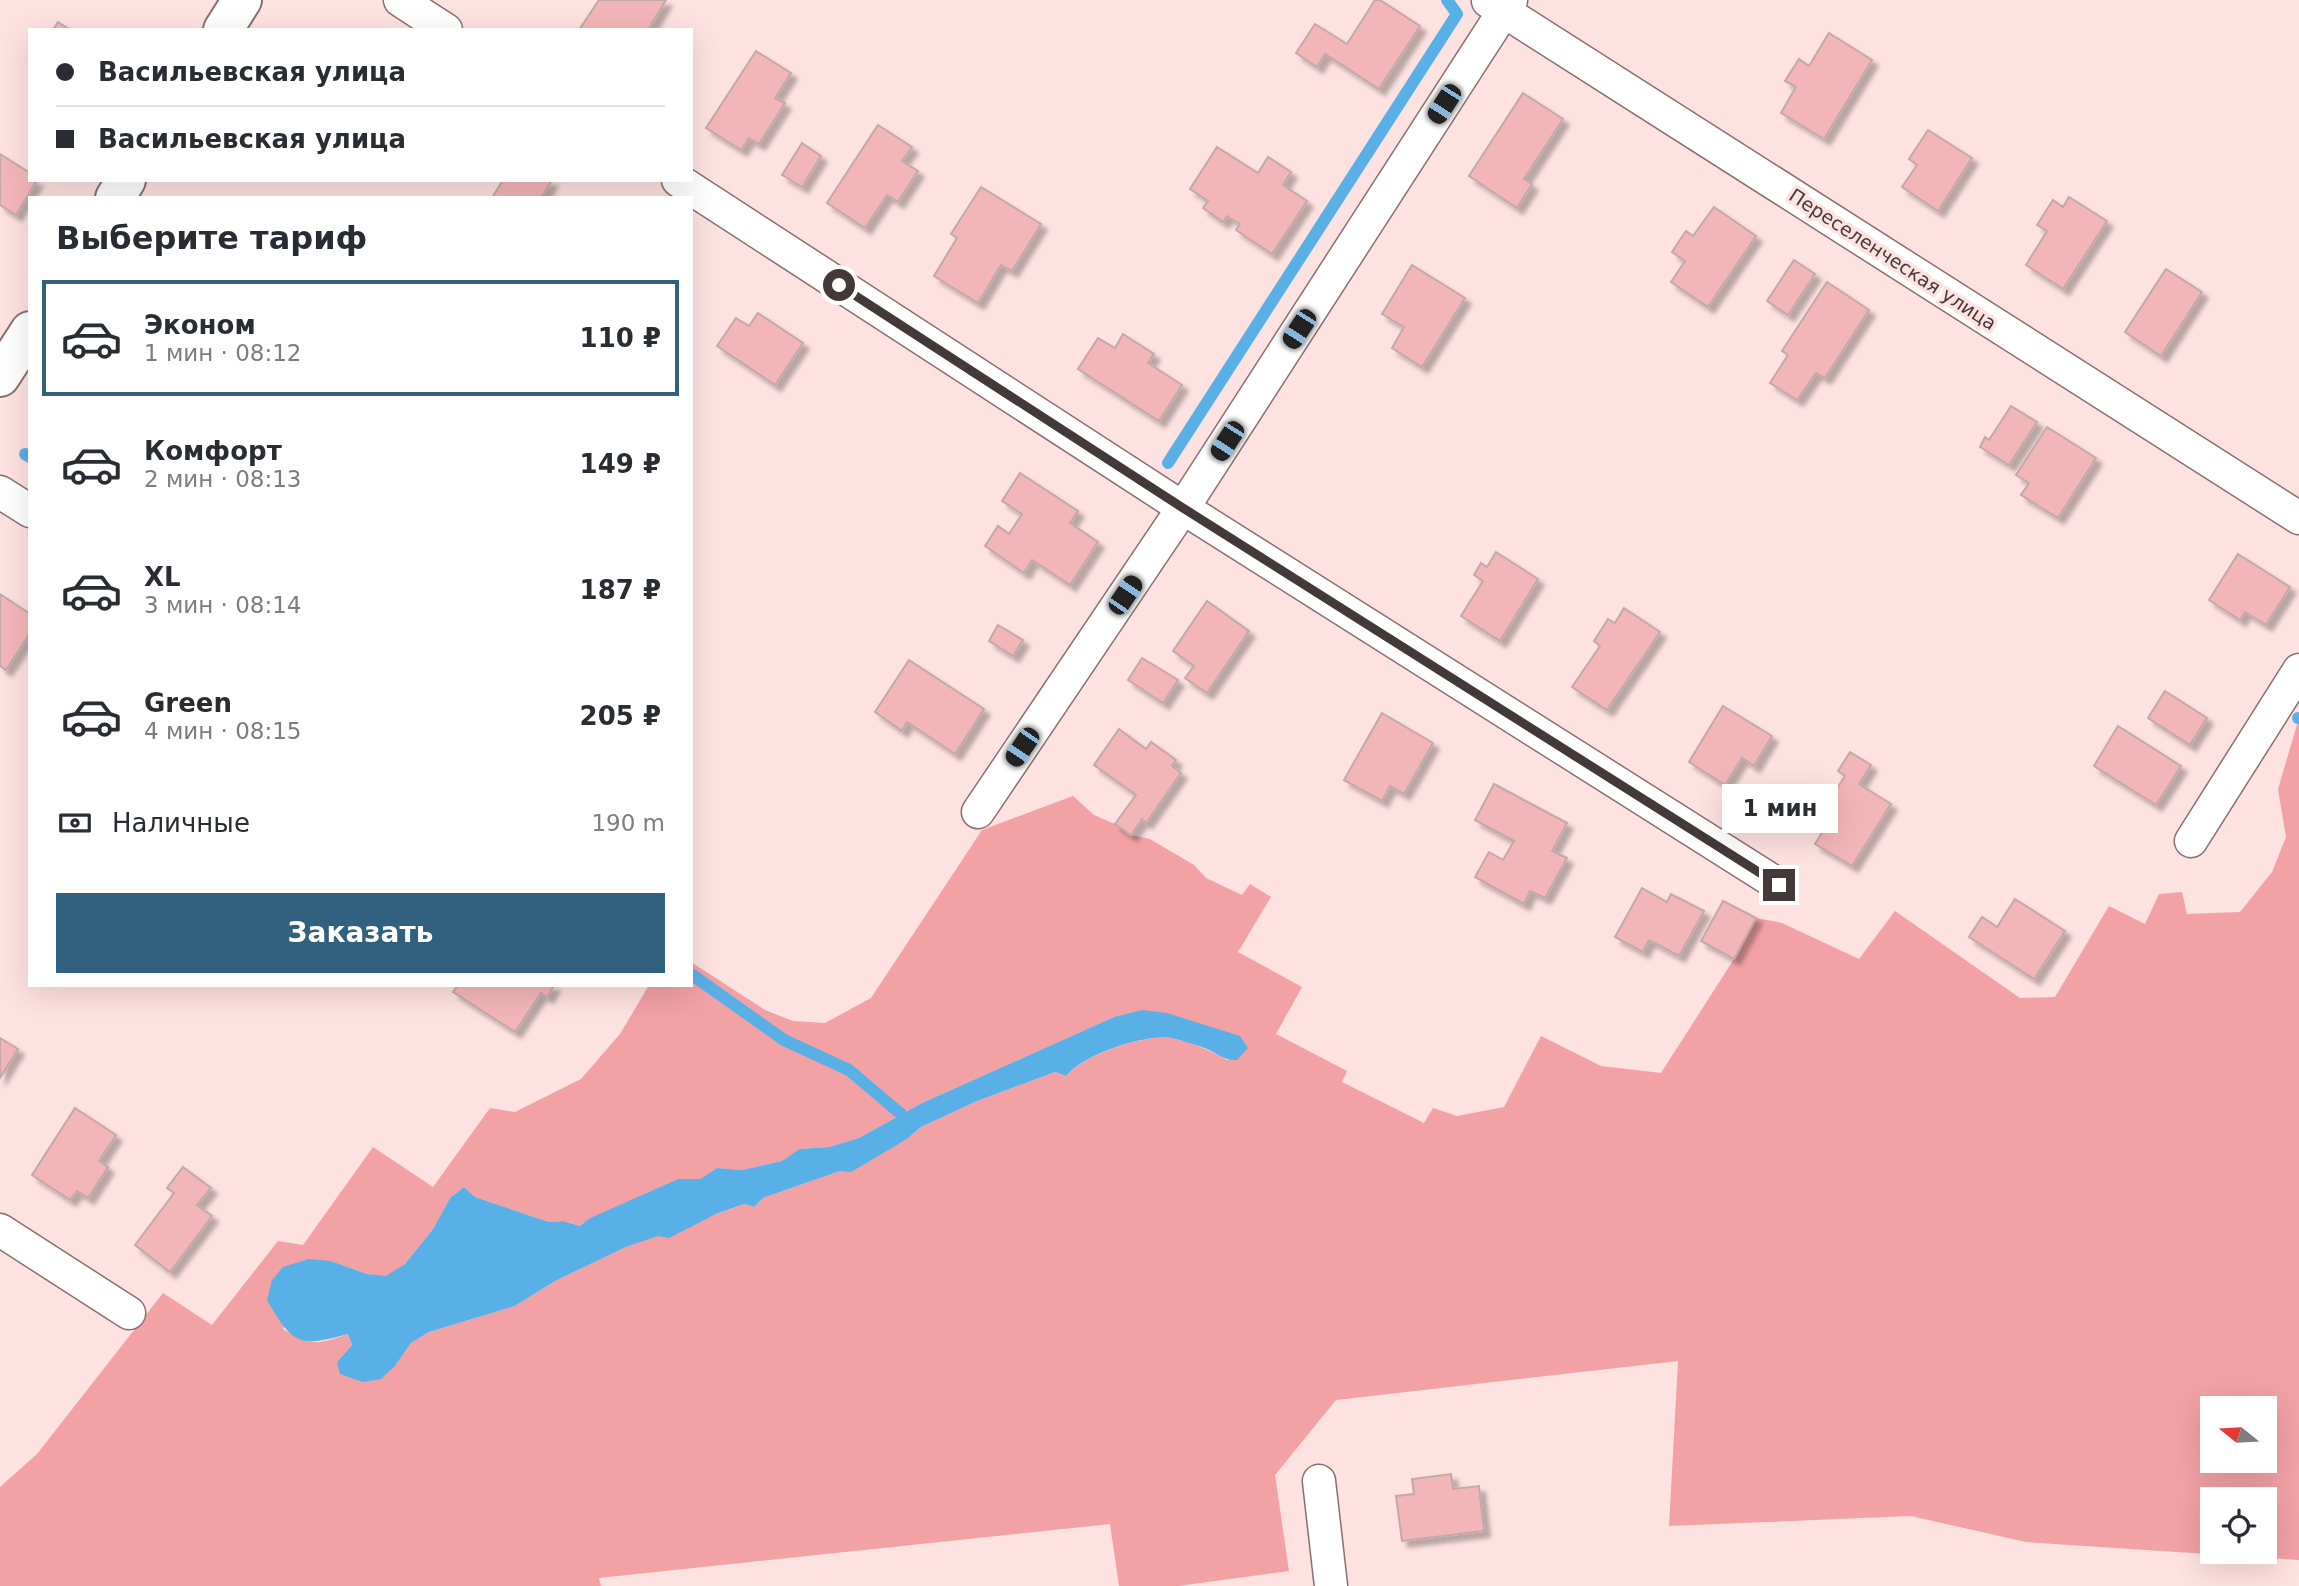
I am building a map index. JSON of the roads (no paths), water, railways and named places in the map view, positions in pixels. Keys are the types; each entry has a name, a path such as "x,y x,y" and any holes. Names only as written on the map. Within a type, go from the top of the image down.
{"street":[{"path":"224,28 242,0"},
{"path":"400,0 443,28"},
{"path":"978,812 1183,508 1501,4"},
{"name":"Переселенческая улица","path":"1501,4 2299,518"},
{"path":"681,182 1183,508 1779,885"},
{"path":"0,377 28,334"},
{"path":"0,492 28,510"},
{"path":"2191,841 2299,670"},
{"path":"0,1230 130,1312"},
{"path":"1319,1481 1331,1586"}],"water":[{"path":"1142,1010 1167,1013 1240,1036 1248,1048 1237,1060 1227,1059 1202,1047 1171,1038 1145,1039 1114,1048 1074,1068 1066,1076 1055,1072 977,1101 921,1127 907,1139 851,1172 840,1171 763,1198 754,1207 744,1204 716,1214 669,1238 658,1236 626,1247 555,1281 515,1306 429,1332 411,1343 395,1366 381,1379 363,1382 340,1374 337,1362 352,1345 348,1334 318,1341 298,1339 283,1326 267,1300 272,1280 283,1267 309,1259 331,1261 367,1274 386,1276 405,1264 433,1229 450,1198 464,1187 475,1197 549,1222 563,1221 580,1226 590,1218 678,1179 700,1179 717,1168 742,1170 782,1161 799,1149 829,1147 859,1138 922,1103 1114,1017"}],"waterway":[{"path":"1168,463 1457,14 1447,0"},
{"path":"693,975 784,1040 849,1070 901,1114"}]}
